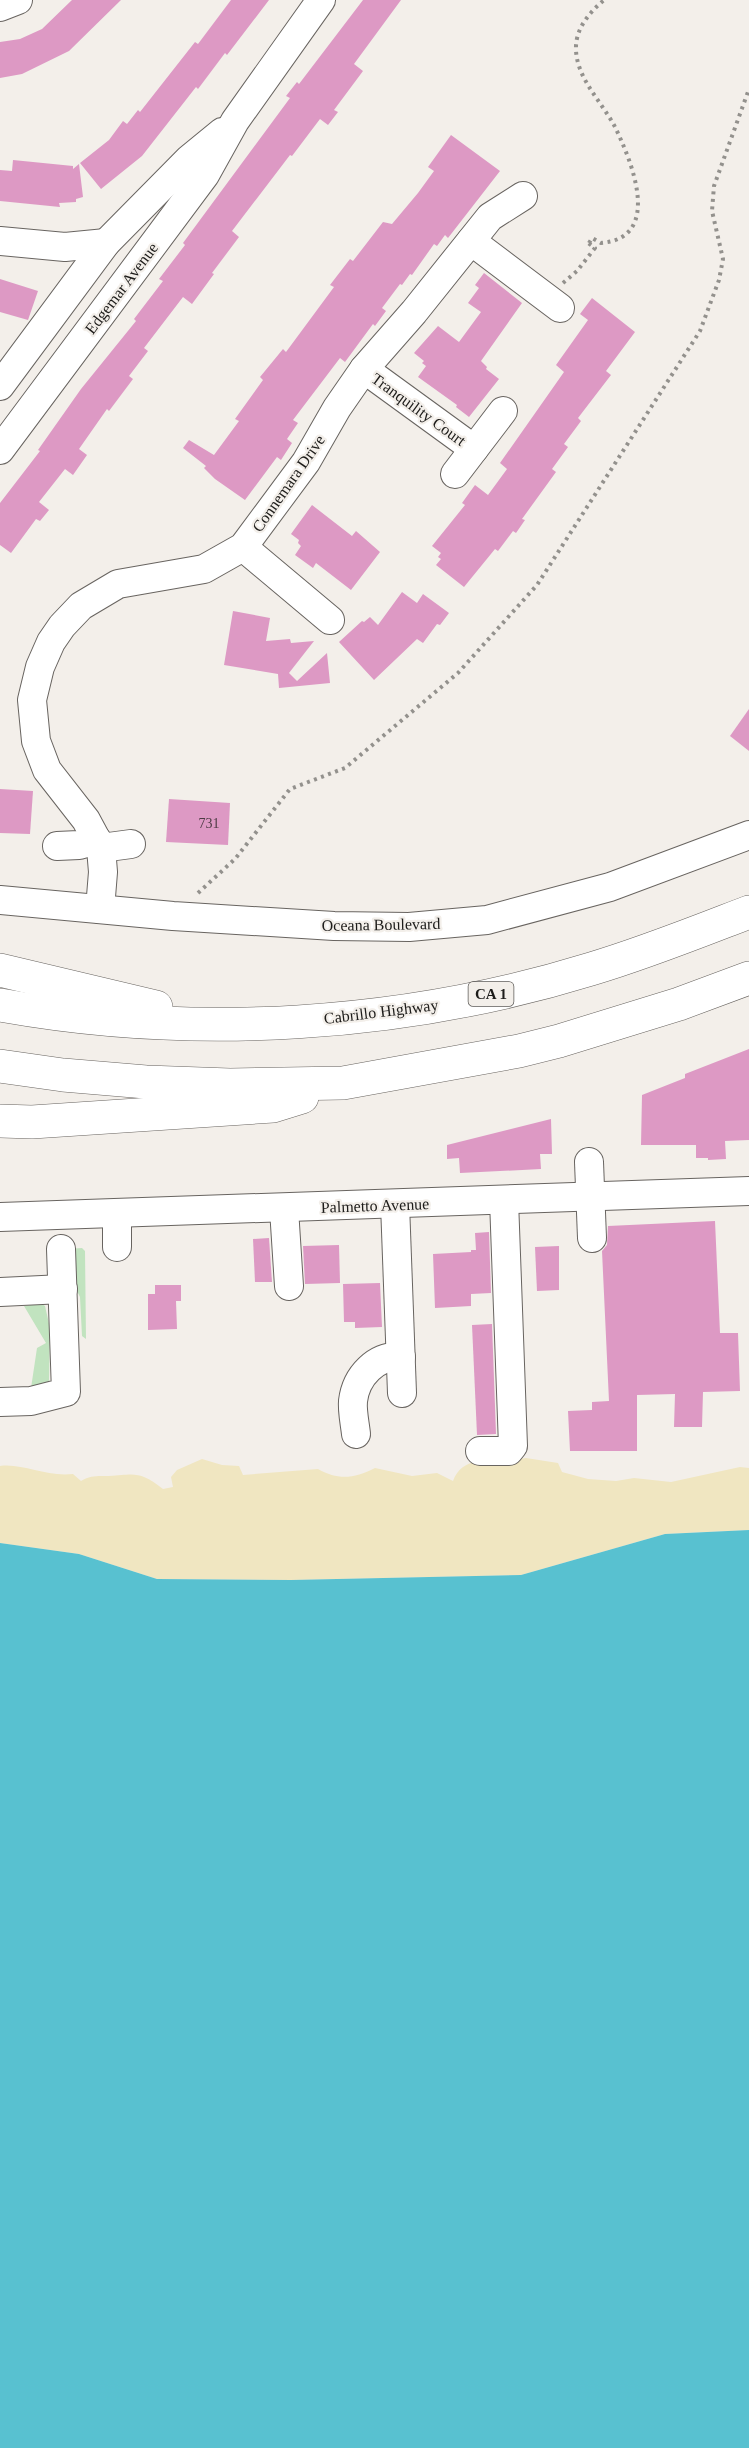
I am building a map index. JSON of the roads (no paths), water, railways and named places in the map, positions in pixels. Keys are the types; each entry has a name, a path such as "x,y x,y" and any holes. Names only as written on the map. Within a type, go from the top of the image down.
{"highway":[{"name":"Cabrillo Highway","path":"0,1005 97,1018 222,1023 358,1016 429,1006 501,992 591,969 749,912"},
{"path":"0,969 222,1023"},
{"path":"0,1121 32,1122 273,1106 343,1083 509,1053 559,1041 660,1010 749,978"},
{"path":"0,1066 63,1076 146,1082 230,1085 343,1083"},
{"path":"0,1103 95,1112 211,1111"}],"street":[{"path":"0,7 18,0"},
{"name":"Edgemar Avenue","path":"0,450 205,175 235,121 321,0"},
{"name":"Edgemar Avenue","path":"0,386 106,243 189,159 235,121"},
{"name":"Connemara Drive","path":"100,909 103,872 99,844 86,820 47,770 36,741 32,700 40,667 51,642 81,606 118,584 204,569 243,547 306,462 337,408 364,369 490,218 523,196"},
{"path":"0,241 65,247 106,243"},
{"path":"471,241 560,296"},
{"name":"Tranquility Court","path":"364,369 474,449"},
{"path":"455,474 503,411"},
{"path":"243,547 330,620"},
{"name":"Oceana Boulevard","path":"0,900 173,916 334,926 409,927 487,920 610,887 749,835"},
{"path":"57,846 131,844"},
{"path":"589,1162 592,1238"},
{"name":"Palmetto Avenue","path":"0,1217 117,1215 749,1191"},
{"path":"480,1452 508,1451 513,1446 504,1200"},
{"path":"394,1204 402,1393"},
{"path":"284,1209 289,1286"},
{"path":"117,1215 117,1247"},
{"path":"0,1402 31,1401 66,1392 61,1249"},
{"path":"0,1292 63,1289"},
{"path":"356,1434 353,1401 364,1374 375,1362 391,1356 401,1357"}],"water":[{"path":"749,1530 749,2448 0,2448 0,1543 79,1554 157,1579 291,1580 521,1575 665,1534"}]}
